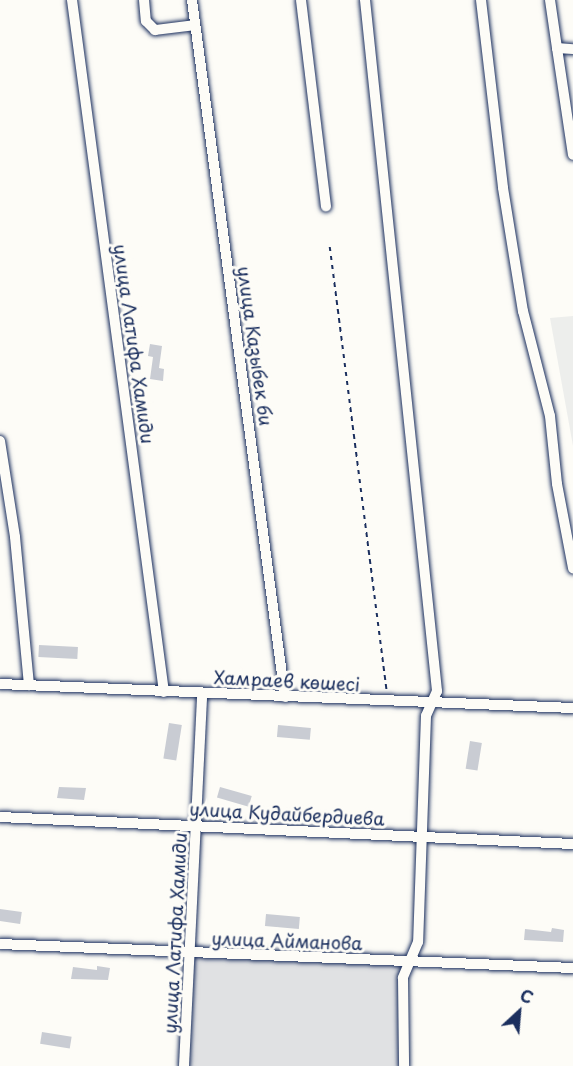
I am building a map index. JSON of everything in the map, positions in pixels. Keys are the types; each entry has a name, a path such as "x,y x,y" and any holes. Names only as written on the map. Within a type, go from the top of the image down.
{"street":[{"name":"улица Латифа Хамиди","path":"72,0 164,692"},
{"path":"144,0 146,21 155,30 195,25"},
{"name":"улица Казыбек би","path":"192,0 285,697"},
{"path":"301,0 326,206"},
{"path":"365,0 420,501 437,691 426,716 424,838 418,942 403,978 404,1066"},
{"path":"481,0 510,232 523,311 550,416 557,484 573,568"},
{"path":"550,0 573,155"},
{"path":"557,48 573,48"},
{"path":"0,441 15,537 29,685"},
{"name":"Хамраев көшесі","path":"0,684 432,704 573,708"},
{"name":"улица Латифа Хамиди","path":"184,1066 202,693"},
{"name":"улица Кудайбердиева","path":"0,817 573,844"},
{"name":"улица Айманова","path":"0,944 190,954 573,968"}],"path":[{"path":"330,247 388,686 386,702"}],"shaded area":[{"path":"573,316 573,446 550,318"},
{"path":"190,954 410,963 403,979 404,1066 184,1066"}],"building":[{"path":"150,344 162,346 159,368 164,369 163,381 150,379 153,357 148,356"},
{"path":"39,645 78,647 77,659 38,657"},
{"path":"169,723 182,725 176,761 163,759"},
{"path":"278,725 311,728 310,740 277,737"},
{"path":"470,741 482,743 477,771 466,769"},
{"path":"59,787 86,788 84,800 57,798"},
{"path":"220,787 252,796 249,807 217,798"},
{"path":"0,909 22,912 20,924 0,921"},
{"path":"266,914 300,917 299,929 265,926"},
{"path":"552,928 564,930 563,942 524,940 525,929 551,932"},
{"path":"97,966 110,968 108,980 71,979 73,967 97,970"},
{"path":"42,1032 72,1037 70,1049 40,1044"}]}
